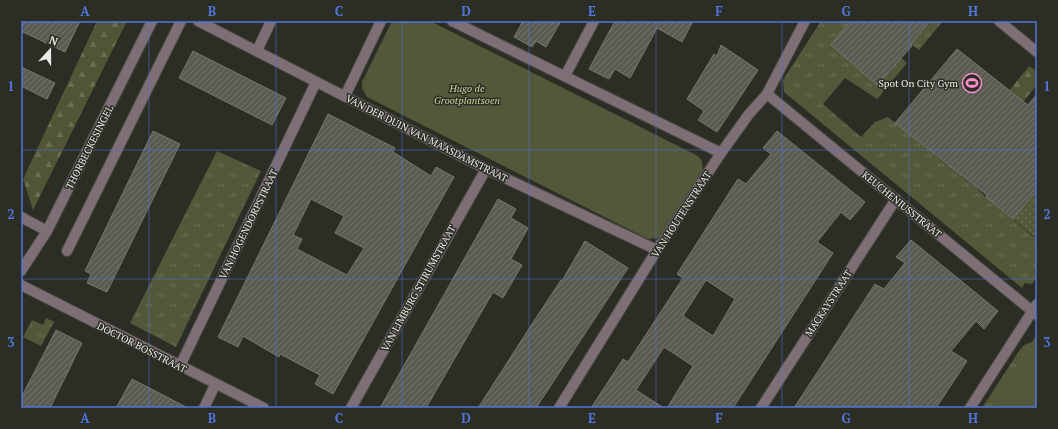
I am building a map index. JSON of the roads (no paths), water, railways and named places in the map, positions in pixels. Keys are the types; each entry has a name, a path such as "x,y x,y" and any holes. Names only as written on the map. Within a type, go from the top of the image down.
{"street":[{"name":"THORBECKESINGEL","path":"21,271 47,231 152,21"},
{"path":"67,251 181,21"},
{"name":"VAN DER DUIN VAN MAASDAMSTRAAT","path":"198,21 486,169 657,250"},
{"path":"257,51 271,21"},
{"path":"345,96 381,21"},
{"path":"452,21 721,154"},
{"path":"565,76 594,21"},
{"name":"VAN HOUTENSTRAAT","path":"559,408 657,250 749,114 767,94 806,21"},
{"path":"999,21 1037,52"},
{"name":"VAN HOGENDORPSTRAAT","path":"180,366 316,82"},
{"name":"KEUCHENIUSSTRAAT","path":"767,94 1035,310"},
{"name":"VAN LIMBURG STIRUMSTRAAT","path":"351,408 486,169"},
{"name":"MACKAYSTRAAT","path":"761,408 896,199"},
{"path":"21,217 47,231"},
{"name":"DOCTOR BOSSTRAAT","path":"21,285 215,385 264,408"},
{"path":"970,408 1035,310"},
{"path":"204,408 215,385"}],"place":[{"name":"Spot On City Gym","path":"972,83"}],"park label":[{"name":"Hugo de Grootplantsoen","path":"467,94"}]}
